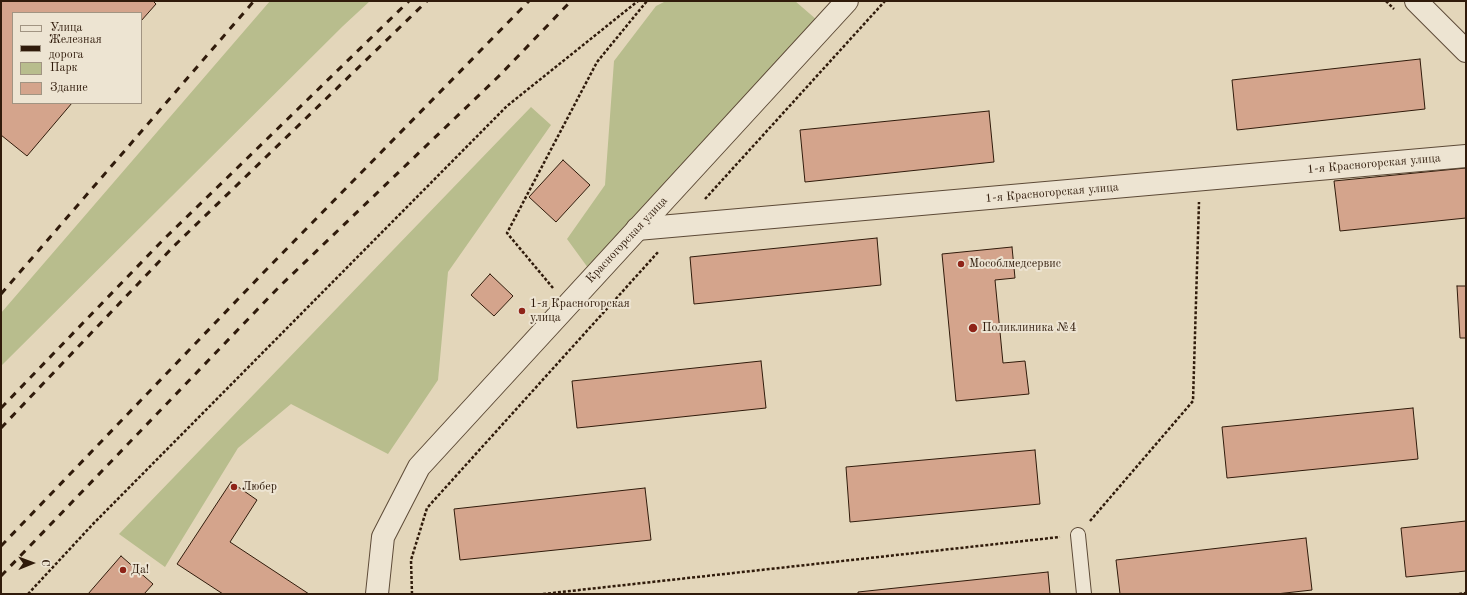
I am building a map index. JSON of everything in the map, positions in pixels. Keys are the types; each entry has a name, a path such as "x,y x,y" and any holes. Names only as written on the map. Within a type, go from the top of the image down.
{"street":[{"name":"Красногорская улица","path":"377,594 383,537 419,467 847,1"},
{"path":"1416,1 1466,51"},
{"name":"1-я Красногорская улица","path":"637,230 1466,156"}],"lane":[{"path":"1078,535 1084,594"}],"path":[{"path":"28,594 93,524 507,106 638,1"},
{"path":"554,288 507,233 597,62 647,1"},
{"path":"412,594 411,560 427,508 885,1"},
{"path":"543,594 1078,535 1193,402 1200,180"},
{"path":"1458,594 1466,593"}],"green space":[{"path":"270,1 370,1 343,26 1,366 1,313"},
{"path":"666,1 795,1 817,20 591,272 567,239 605,185 614,61 656,6"},
{"path":"531,107 551,125 448,272 438,380 388,454 291,404 238,448 165,567 119,534"}],"building":[{"path":"1,1 153,1 156,4 142,20 142,12 12,12 12,104 71,104 27,156 1,135"},
{"path":"1420,59 1425,109 1237,130 1232,80"},
{"path":"989,111 994,162 805,182 800,130"},
{"path":"563,160 590,185 556,222 529,197"},
{"path":"1466,168 1466,218 1340,231 1334,181"},
{"path":"877,238 881,285 694,304 690,257"},
{"path":"1012,247 1015,278 995,280 1003,363 1025,361 1029,394 956,401 942,254"},
{"path":"490,274 513,296 494,316 471,295"},
{"path":"1457,286 1466,286 1466,338 1460,338"},
{"path":"761,361 766,408 577,428 572,381"},
{"path":"1413,408 1418,459 1227,478 1222,427"},
{"path":"1035,450 1040,504 850,522 846,467"},
{"path":"231,482 257,500 230,542 309,594 223,594 177,564"},
{"path":"645,488 651,540 460,560 454,509"},
{"path":"1466,521 1466,571 1406,577 1401,528"},
{"path":"1306,538 1312,590 1276,594 1120,594 1116,560"},
{"name":"Да!","path":"121,556 153,584 144,594 88,594"},
{"path":"1048,572 1050,594 858,594 858,592"}],"railway":[{"path":"1,294 254,1"},
{"path":"1,408 162,241 409,1"},
{"path":"1,428 173,247 427,1"},
{"path":"1,546 265,271 529,1"},
{"path":"1,576 279,287 500,75 571,1"}],"place":[{"name":"Мособлмедсервис","path":"961,264"},
{"name":"1-я Красногорская улица","path":"522,311"},
{"name":"Поликлиника №4","path":"973,328"},
{"name":"Любер","path":"234,487"},
{"name":"Да!","path":"123,570"}]}
